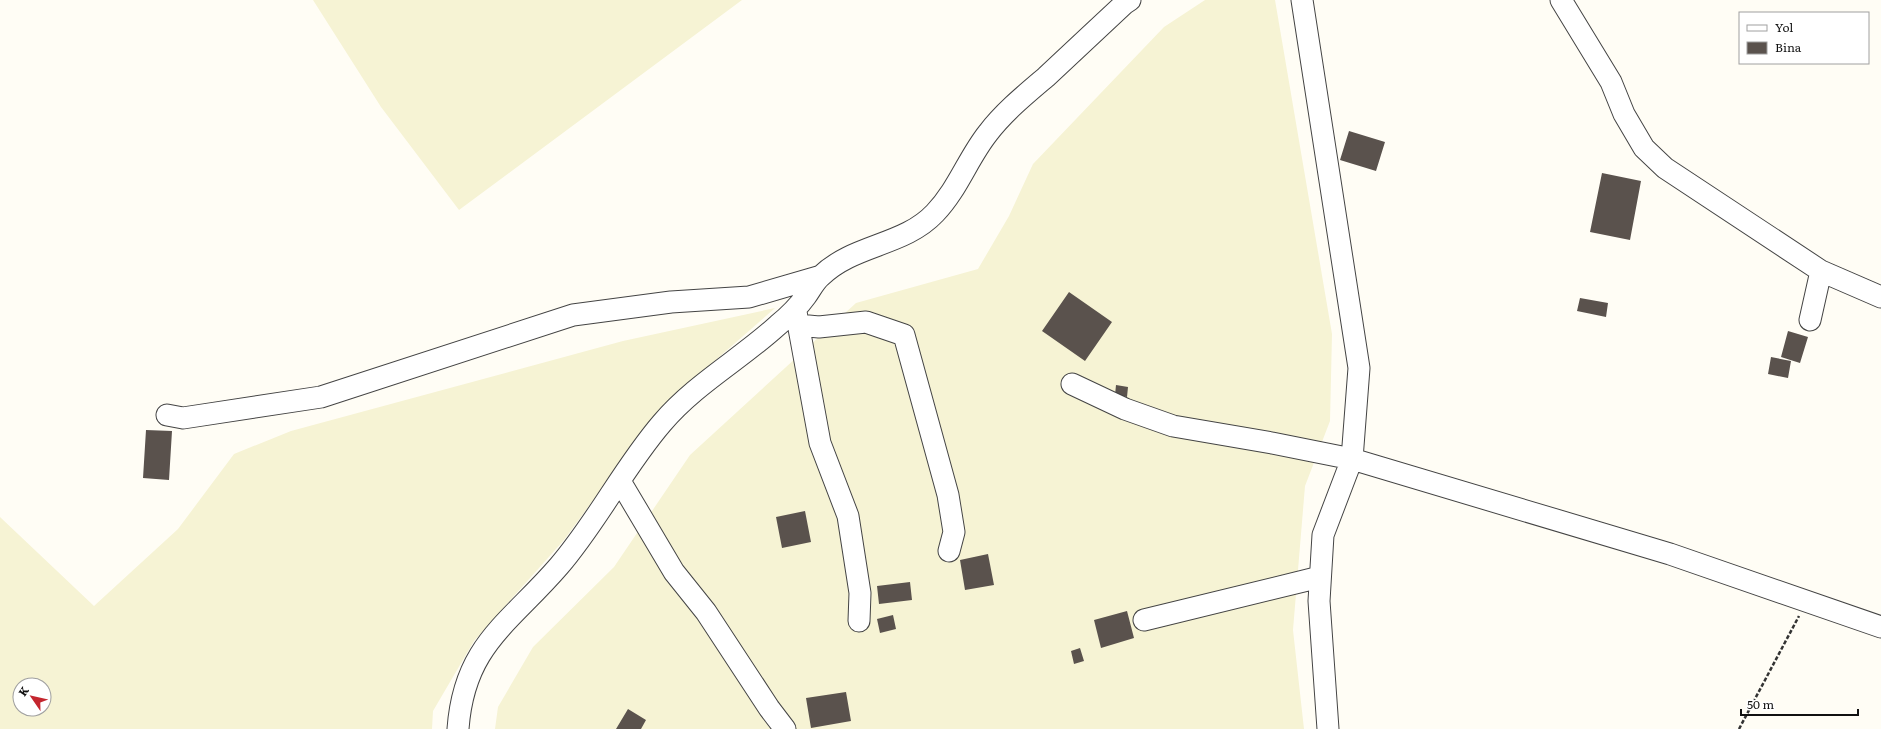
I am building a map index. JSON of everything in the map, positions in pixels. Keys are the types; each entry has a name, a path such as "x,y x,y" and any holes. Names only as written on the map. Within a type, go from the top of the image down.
{"street":[{"path":"167,415 182,418 320,397 573,315 671,302 749,297 821,276 848,256 869,247 896,239 911,231 935,213 957,184 971,158 988,132 1007,112 1130,0"},
{"path":"1302,0 1359,368 1352,459 1323,535 1319,601 1328,729"},
{"path":"1561,0 1611,82 1624,114 1644,148 1666,168 1821,271 1881,297"},
{"path":"1810,320 1821,271"},
{"path":"458,729 460,707 464,691 470,673 480,654 494,634 559,567 662,423 688,397 777,327 797,317 821,276"},
{"path":"797,317 819,327 866,322 904,335 948,495 954,532 949,551"},
{"path":"797,317 820,443 848,516 860,593 859,621"},
{"path":"1072,384 1125,410 1173,426 1272,443 1352,459 1670,554 1881,627"},
{"path":"620,481 674,572 706,612 769,708 785,729"},
{"path":"1144,620 1320,577"}],"path":[{"path":"1739,729 1806,601"}],"shaded area":[{"path":"313,0 742,0 459,210 381,107"},
{"path":"1205,0 1275,0 1332,334 1330,421 1305,486 1293,630 1304,729 495,729 498,707 533,647 614,567 690,455 856,303 978,269 1009,216 1033,164 1164,27"},
{"path":"775,308 694,379 638,439 564,540 474,641 433,711 432,729 0,729 0,517 94,606 178,529 234,454 291,431 623,341"}],"building":[{"path":"1349,131 1385,142 1376,171 1340,160"},
{"path":"1602,173 1641,181 1630,240 1590,232"},
{"path":"1069,292 1112,322 1085,361 1042,331"},
{"path":"1580,298 1608,303 1606,317 1577,311"},
{"path":"1788,331 1808,337 1800,363 1781,357"},
{"path":"1771,357 1791,361 1788,378 1768,374"},
{"path":"1116,385 1128,387 1127,397 1115,395"},
{"path":"146,430 172,431 169,480 143,478"},
{"path":"805,511 811,542 782,548 776,517"},
{"path":"988,554 994,585 965,590 960,560"},
{"path":"910,582 912,600 879,604 877,586"},
{"path":"1127,611 1134,638 1101,648 1094,620"},
{"path":"893,615 896,629 880,633 877,619"},
{"path":"1080,648 1084,661 1074,664 1071,651"},
{"path":"846,692 851,721 811,728 806,698"},
{"path":"628,709 646,720 641,729 616,729"}]}
